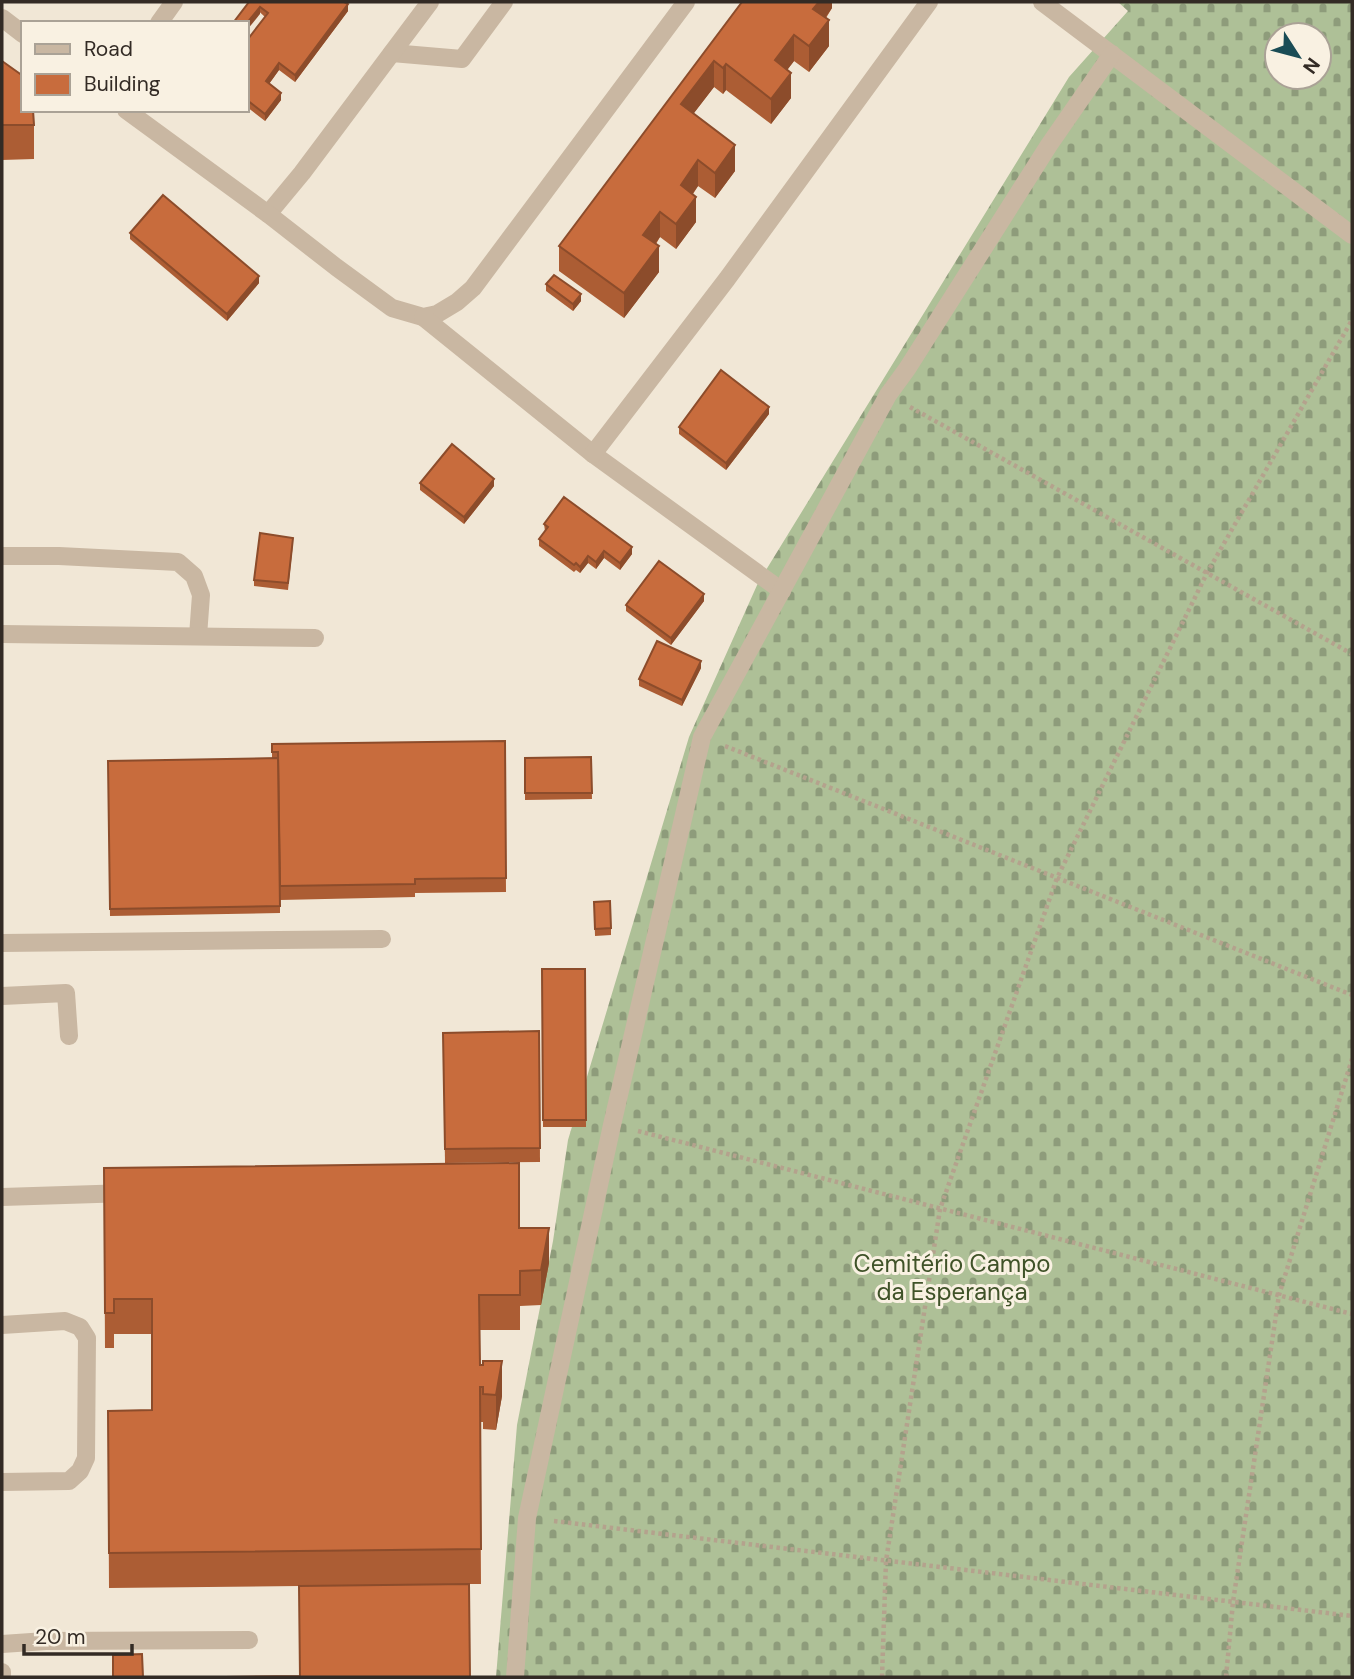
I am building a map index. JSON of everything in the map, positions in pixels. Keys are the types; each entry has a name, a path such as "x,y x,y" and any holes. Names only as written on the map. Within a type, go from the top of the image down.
{"lane":[{"path":"160,21 174,2"},
{"path":"268,214 302,173 429,2"},
{"path":"391,53 462,59 504,2"},
{"path":"423,317 437,314 473,288 686,2"},
{"path":"593,454 727,279 929,2"},
{"path":"1042,2 1352,235"},
{"path":"2,18 21,32"},
{"path":"515,1677 527,1518 612,1125 702,737 888,395 1049,145 1112,54"},
{"path":"129,112 392,308 423,317 593,454 782,591"},
{"path":"2,556 178,562 194,576 201,594 198,636"},
{"path":"2,634 314,638"},
{"path":"2,943 382,939"},
{"path":"2,996 65,993 69,1036"},
{"path":"2,1198 141,1192"},
{"path":"2,1325 65,1321 80,1327 87,1338 86,1458 80,1471 69,1481 2,1482"},
{"path":"2,1644 46,1641 249,1640"},
{"path":"2,1672 2,1677"}],"path":[{"path":"883,1677 886,1561 940,1209 1057,877 1206,573 1352,320"},
{"path":"888,395 1352,654"},
{"path":"702,737 1352,995"},
{"path":"1226,1677 1233,1602 1279,1296 1352,1059"},
{"path":"612,1125 1352,1314"},
{"path":"527,1518 1352,1616"}],"green space":[{"name":"Cemitério Campo da Esperança","path":"1118,2 1352,2 1352,1677 496,1677 517,1425 553,1241 568,1140 689,737 758,583 1069,77 1128,11"}],"building":[{"path":"249,2 348,4 295,75 279,63 266,81 281,93 265,114 248,101 248,39 268,13 260,7 248,22 235,21"},
{"path":"742,2 819,2 813,9 829,20 809,46 794,35 775,60 791,73 771,99 726,64 723,68 714,61 681,104 735,145 715,173 698,160 681,185 696,197 676,224 660,212 643,235 659,246 624,293 559,246"},
{"path":"2,61 21,75 21,112 33,112 34,125 2,125"},
{"path":"163,195 259,276 227,314 130,233"},
{"path":"554,275 581,294 573,304 546,284"},
{"path":"721,370 769,407 726,463 679,427"},
{"path":"452,444 494,479 464,517 420,483"},
{"path":"564,497 632,547 620,563 604,551 596,562 588,556 580,567 539,539 548,527 544,524"},
{"path":"260,533 293,538 288,583 254,580"},
{"path":"659,561 704,594 671,638 626,605"},
{"path":"657,641 701,661 682,700 639,679"},
{"path":"505,741 506,878 415,879 415,884 280,886 278,752 272,752 272,744"},
{"path":"591,757 592,793 525,793 525,758"},
{"path":"278,758 280,906 110,909 108,761"},
{"path":"610,901 611,928 595,929 594,902"},
{"path":"542,969 585,969 586,1120 543,1120"},
{"path":"539,1031 540,1148 445,1149 443,1033"},
{"path":"519,1163 519,1228 549,1228 541,1270 520,1271 520,1295 479,1295 480,1365 483,1365 483,1361 502,1361 496,1395 483,1394 483,1387 480,1387 481,1549 109,1553 108,1411 152,1410 152,1299 114,1299 114,1313 105,1313 104,1168"},
{"path":"469,1584 470,1677 225,1677 300,1676 299,1586"},
{"path":"142,1654 143,1677 113,1677 113,1655"}]}
